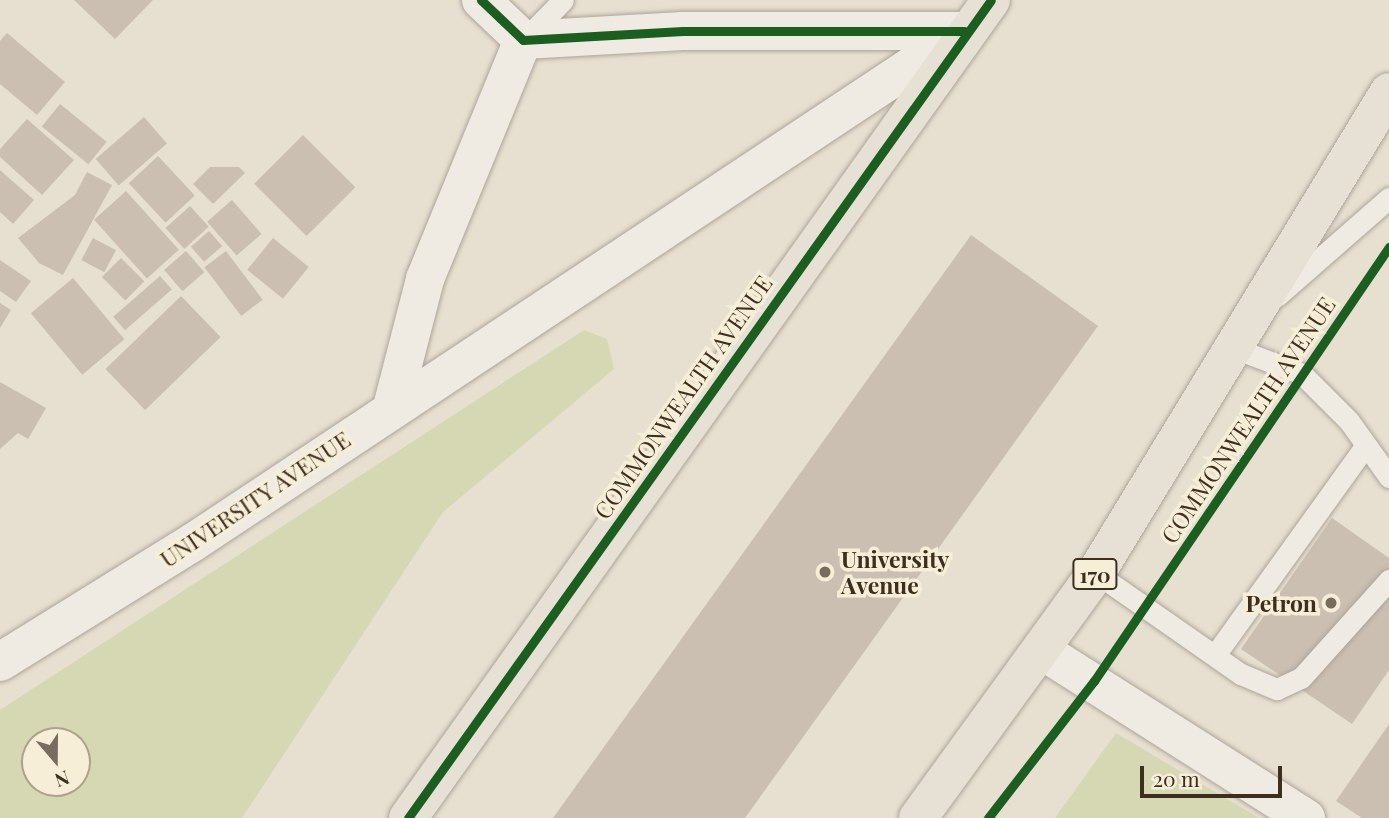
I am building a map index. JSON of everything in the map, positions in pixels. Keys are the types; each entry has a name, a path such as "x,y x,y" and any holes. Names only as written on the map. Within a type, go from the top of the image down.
{"main road":[{"name":"COMMONWEALTH AVENUE","path":"408,818 964,32 991,0"},
{"name":"COMMONWEALTH AVENUE","path":"918,818 1096,573 1389,92"}],"street":[{"path":"481,0 523,40 682,31 964,32"},
{"name":"UNIVERSITY AVENUE","path":"0,662 192,543 392,407 964,32"},
{"path":"392,407 425,279 523,40"},
{"path":"1041,650 1306,818"}],"lane":[{"path":"523,40 563,0"},
{"path":"1389,198 1243,333 1302,374 1349,421 1389,477"},
{"path":"1215,655 1365,446"},
{"path":"1096,573 1241,674 1277,689 1301,678 1389,580"}],"green space":[{"path":"584,330 607,339 614,369 443,512 242,818 0,818 0,710"},
{"path":"1116,733 1259,818 1055,818"}],"building":[{"path":"74,0 153,0 115,39"},
{"path":"7,33 65,82 37,115 0,84 0,41"},
{"path":"60,104 107,142 88,164 42,127"},
{"path":"144,117 167,143 119,185 96,159"},
{"path":"27,119 74,160 42,195 0,157 0,149"},
{"path":"303,135 355,187 307,236 254,184"},
{"path":"158,156 195,195 166,223 129,183"},
{"path":"210,167 239,167 245,173 213,204 193,184"},
{"path":"0,170 34,200 13,224 0,212"},
{"path":"87,172 112,185 63,275 39,263 18,238 75,195"},
{"path":"126,191 179,250 147,278 94,220"},
{"path":"232,200 262,234 237,256 207,222"},
{"path":"190,206 209,227 184,249 165,228"},
{"path":"209,231 222,246 204,262 191,247"},
{"name":"University Avenue","path":"971,235 1098,326 745,818 553,818"},
{"path":"93,238 116,250 104,272 81,260"},
{"path":"273,238 309,267 283,299 247,270"},
{"path":"186,251 204,272 182,291 164,270"},
{"path":"226,251 263,300 241,316 204,267"},
{"path":"121,258 144,281 125,300 102,277"},
{"path":"0,260 31,281 16,302 0,291"},
{"path":"160,276 172,290 125,330 113,317"},
{"path":"73,278 124,339 82,375 31,313"},
{"path":"181,296 221,337 145,410 105,369"},
{"path":"0,303 11,310 0,328"},
{"path":"0,382 46,408 28,439 18,433 0,449"},
{"name":"Petron","path":"1332,518 1389,558 1389,670 1352,724 1241,649"},
{"path":"1389,724 1389,818 1362,818 1336,801"}],"cycle path":[{"path":"481,0 523,40 683,31 964,31"},
{"path":"408,818 991,0"},
{"path":"988,818 1094,681 1389,247"}],"place":[{"name":"University Avenue","path":"825,572"},
{"name":"Petron","path":"1331,603"}]}
